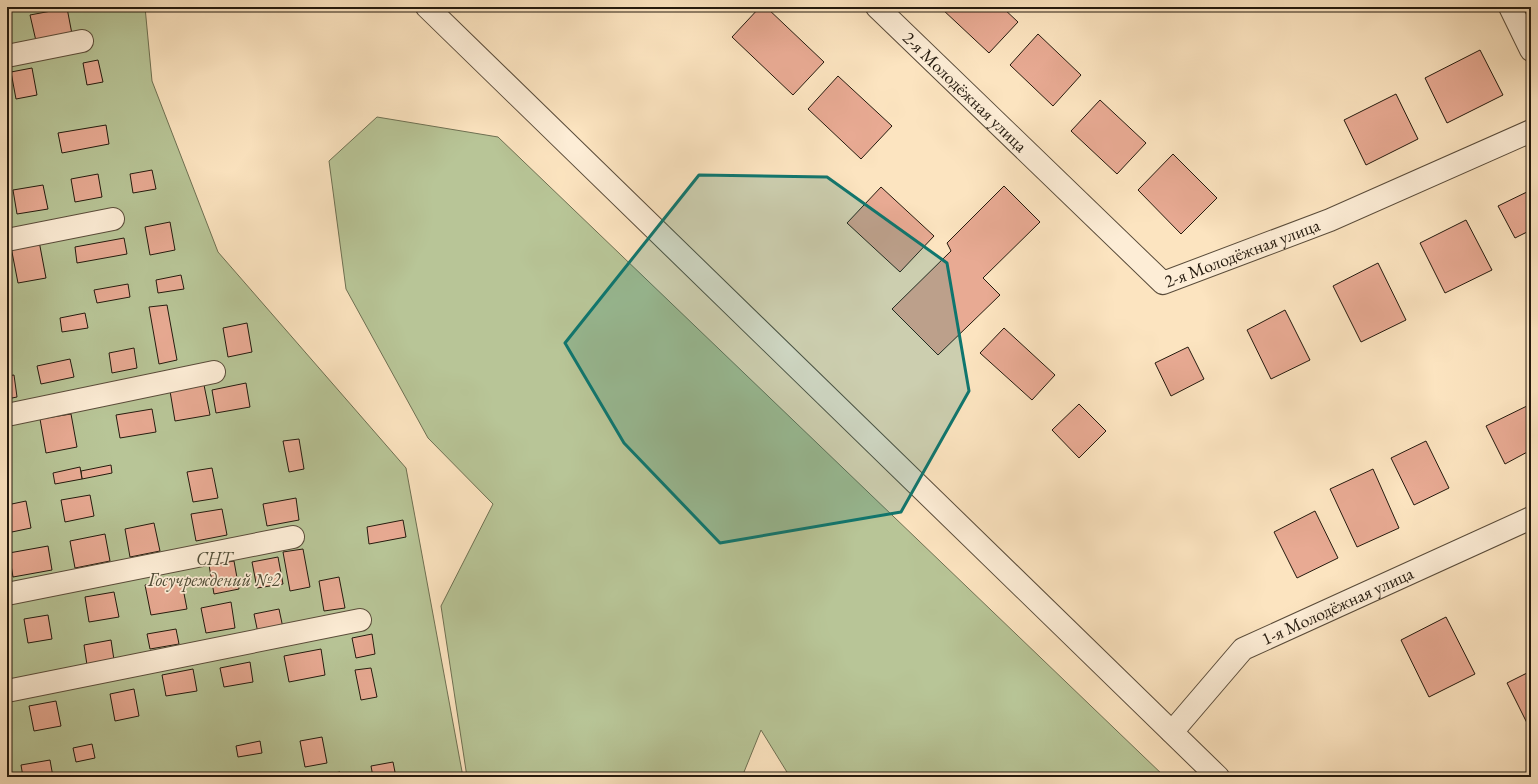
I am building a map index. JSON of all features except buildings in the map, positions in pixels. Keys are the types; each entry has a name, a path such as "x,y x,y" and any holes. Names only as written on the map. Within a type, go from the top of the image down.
{"street":[{"path":"427,7 1218,777"},
{"name":"2-я Молодёжная улица","path":"877,7 1163,284 1330,220 1531,131"},
{"path":"1510,7 1531,50"},
{"path":"7,56 82,41"},
{"path":"7,240 114,219"},
{"path":"7,415 214,372"},
{"name":"1-я Молодёжная улица","path":"1172,732 1242,649 1531,518"},
{"path":"7,594 293,537"},
{"path":"7,691 360,620"}],"highlighted area":[{"path":"699,175 827,177 947,263 969,391 901,512 720,543 624,443 565,343"}],"green space":[{"name":"СНТ Госучреждений №2","path":"7,7 145,7 152,81 218,252 406,468 463,777 7,777"},
{"path":"377,117 498,137 1165,777 790,777 761,730 742,777 467,777 441,606 493,504 428,438 346,289 329,161"}]}
